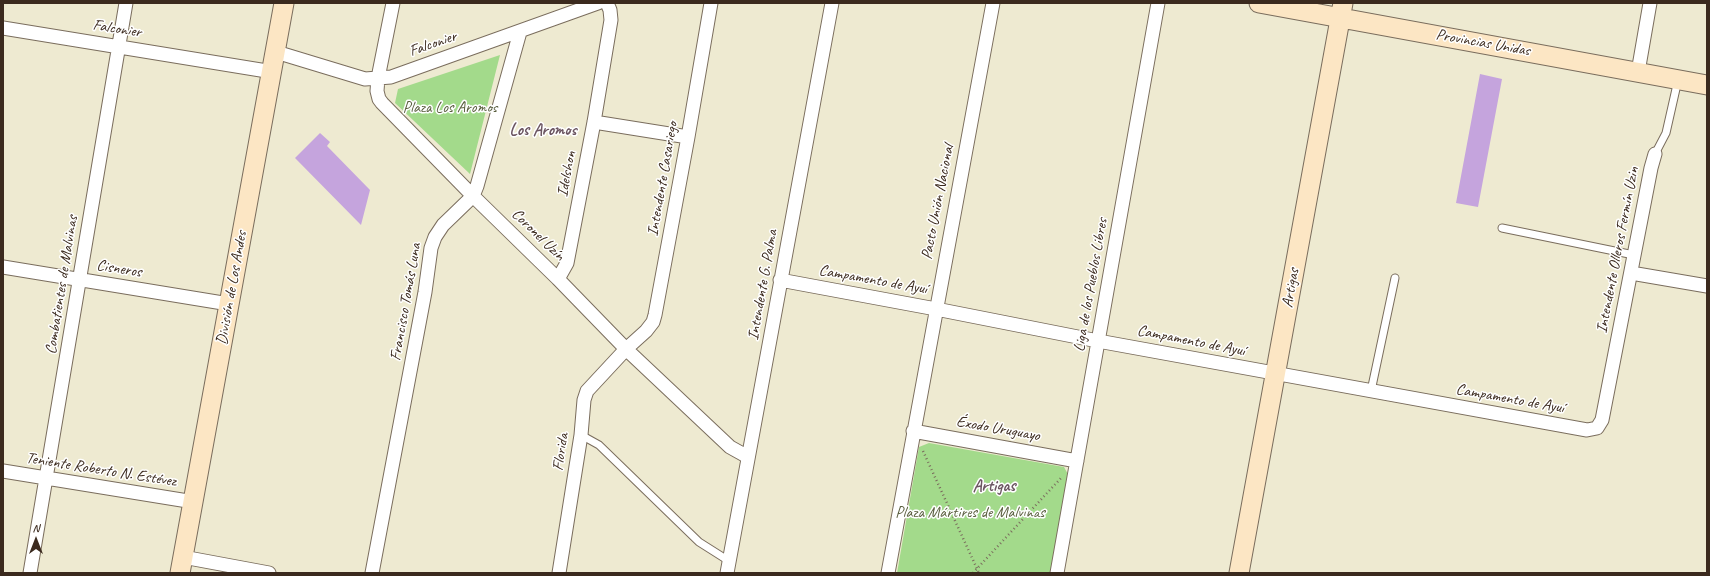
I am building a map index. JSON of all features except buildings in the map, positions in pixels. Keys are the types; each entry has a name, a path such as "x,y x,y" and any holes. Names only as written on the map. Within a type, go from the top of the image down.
{"street":[{"name":"Combatientes de Malvinas","path":"30,573 126,3"},
{"name":"División de Los Andes","path":"182,565 284,3"},
{"name":"Coronel Uzín","path":"393,3 378,78 377,91 379,99 382,103 626,349 730,447 748,457"},
{"name":"Falconier","path":"276,52 351,76 365,79 391,77 598,3"},
{"name":"Idelshon","path":"558,279 567,263 594,122 611,20 608,3"},
{"name":"Intendente Casariego","path":"626,349 646,331 653,322 688,137 711,3"},
{"name":"Intendente G. Palma","path":"728,567 832,3"},
{"name":"Pacto Unión Nacional","path":"888,573 993,3"},
{"name":"Liga de los Pueblos Libres","path":"1057,573 1158,3"},
{"name":"Provincias Unidas","path":"1259,3 1341,11 1707,85"},
{"path":"1638,72 1650,3"},
{"name":"Artigas","path":"1239,573 1341,11"},
{"name":"Falconier","path":"3,28 272,72"},
{"name":"Francisco Tomás Luna","path":"372,573 425,292 431,248 435,237 443,225 473,196 520,32"},
{"path":"594,122 688,137"},
{"name":"Intendente Olleros Fermín Uzin","path":"1597,428 1602,420 1655,154"},
{"name":"Cisneros","path":"3,267 229,304"},
{"path":"1631,272 1707,286"},
{"name":"Campamento de Ayuí","path":"780,280 1276,374 1586,430 1597,428"},
{"name":"Florida","path":"559,573 581,435 584,400 587,391 626,349"},
{"name":"Éxodo Uruguayo","path":"913,431 1077,461"},
{"name":"Teniente Roberto N. Estévez","path":"3,471 194,502"},
{"path":"182,565 269,573"}],"lane":[{"name":"Intendente Olleros Fermín Uzin","path":"1655,154 1666,134 1678,80"},
{"path":"1502,228 1634,255"},
{"path":"1372,391 1395,278"},
{"path":"581,435 599,445 698,542 728,567"}],"path":[{"path":"913,431 979,573"},
{"path":"973,573 1077,461"}],"green space":[{"name":"Plaza Los Aromos","path":"500,55 470,174 395,103 398,89"},
{"name":"Plaza Mártires de Malvinas","path":"929,443 1064,467 1070,478 1053,573 897,573 919,447"}],"district":[{"name":"Los Aromos","path":"543,131"},
{"name":"Artigas","path":"994,487"}]}
